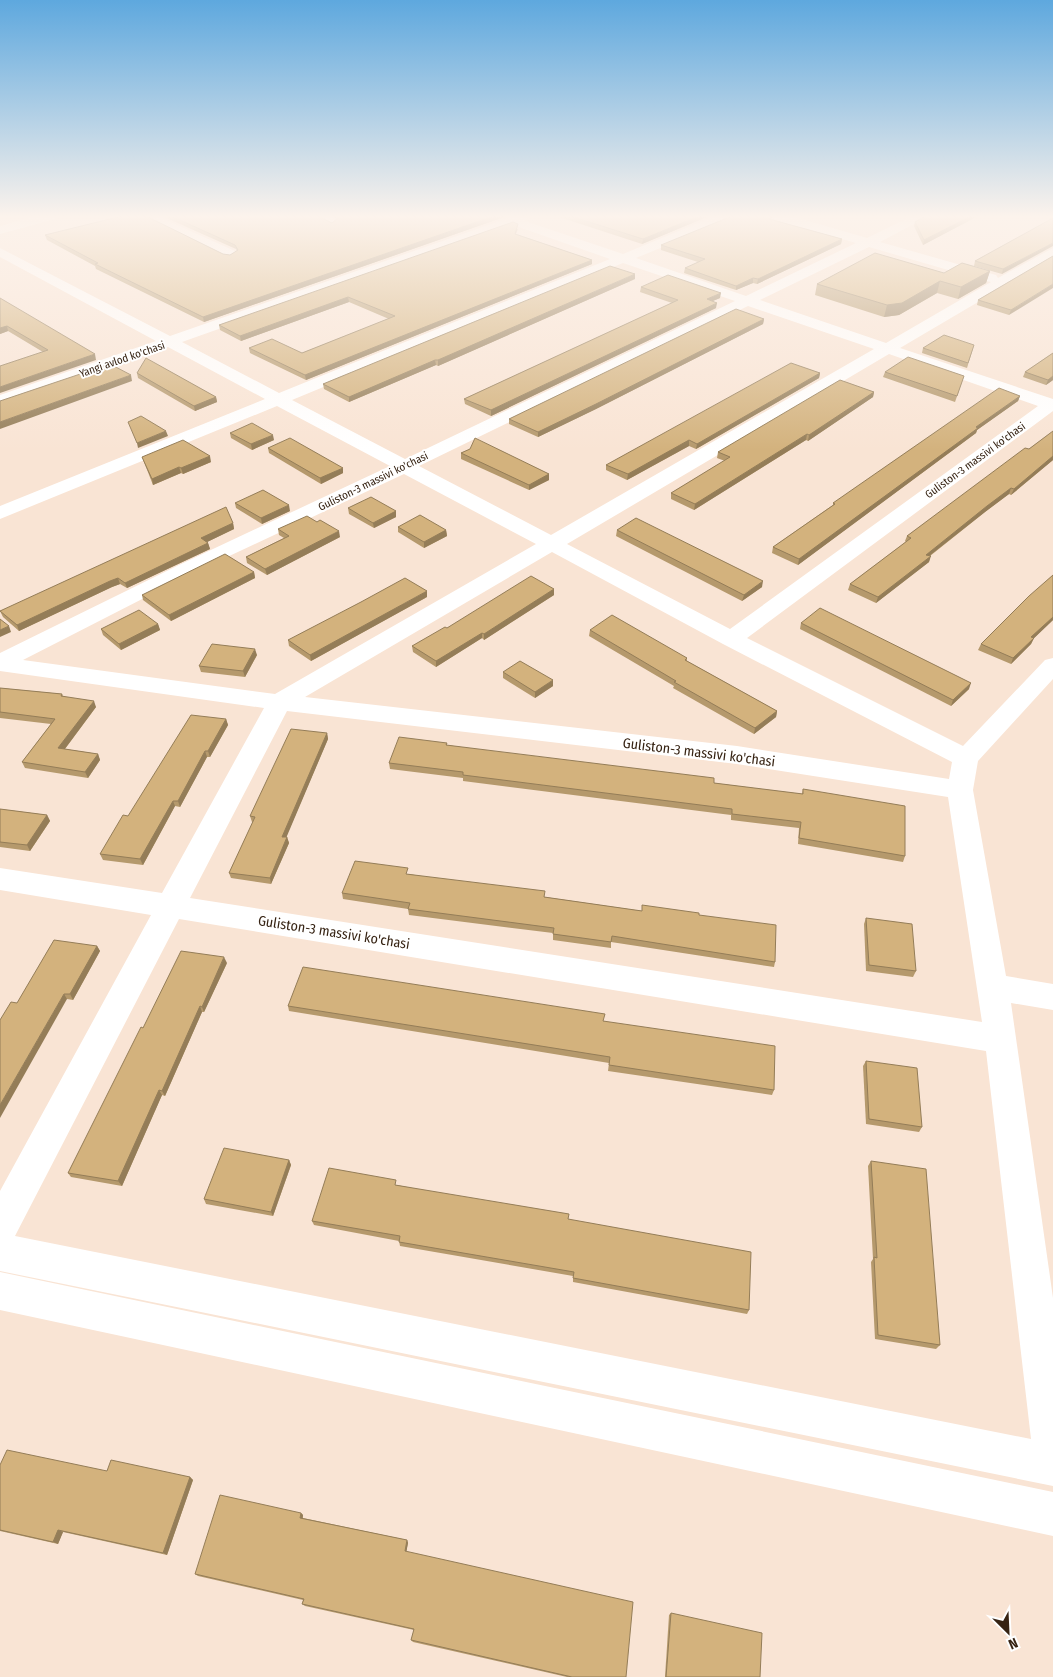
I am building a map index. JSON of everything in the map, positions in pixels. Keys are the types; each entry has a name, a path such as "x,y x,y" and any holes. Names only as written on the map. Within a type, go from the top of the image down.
{"street":[{"path":"80,294 731,639 963,774"},
{"name":"Yangi avlod ko'chasi","path":"0,402 307,294"},
{"path":"0,513 536,294"},
{"name":"Guliston-3 massivi ko'chasi","path":"728,294 1052,405"},
{"name":"Guliston-3 massivi ko'chasi","path":"0,663 186,569 331,502 762,294"},
{"path":"0,1228 279,702 981,294"},
{"name":"Guliston-3 massivi ko'chasi","path":"731,639 1052,405"},
{"name":"Guliston-3 massivi ko'chasi","path":"0,663 279,702 737,755 963,774"},
{"path":"1053,665 963,774 992,987 1001,1039 1053,1450"},
{"name":"Guliston-3 massivi ko'chasi","path":"0,879 1001,1039"},
{"path":"992,987 1053,996"},
{"path":"0,1252 1053,1465"},
{"path":"0,1291 1053,1514"}],"building":[{"path":"157,294 269,294 203,317"},
{"path":"307,294 506,294 305,375 249,348 272,339 302,353 395,316 348,297 240,336 219,325"},
{"path":"541,294 589,294 349,397 323,384"},
{"path":"662,294 718,294 707,299 717,303 491,410 464,399 678,300"},
{"path":"851,294 917,294 902,303 887,305"},
{"path":"988,294 1036,294 1011,310 978,300"},
{"path":"0,298 95,354 0,387 0,366 48,350 7,326 0,328"},
{"path":"736,309 764,319 538,432 509,419"},
{"path":"944,335 974,345 968,363 923,348"},
{"path":"1053,353 1053,376 1048,380 1025,372"},
{"path":"908,357 964,376 957,396 885,372"},
{"path":"146,358 216,397 194,406 137,373"},
{"path":"791,363 820,373 697,444 689,440 628,474 606,465"},
{"path":"110,364 131,375 0,422 0,401"},
{"path":"840,380 874,392 809,435 807,434 695,504 671,493 730,457 718,452"},
{"path":"999,388 1020,396 799,559 773,547 835,504 833,503"},
{"path":"141,416 166,431 137,443 128,422"},
{"path":"252,423 273,435 251,444 230,433"},
{"path":"1053,431 1053,456 1014,489 1011,488 987,506 926,555 931,556 878,597 850,584 911,538 907,536 1025,448 1029,449"},
{"path":"290,438 343,468 320,478 268,448"},
{"path":"475,438 549,474 529,485 461,453 470,449"},
{"path":"183,440 210,456 152,479 142,457"},
{"path":"263,490 289,505 261,518 235,503"},
{"path":"371,497 396,511 373,523 348,508"},
{"path":"226,507 233,523 201,538 208,543 125,583 118,578 110,581 17,625 0,611"},
{"path":"420,515 446,530 424,542 398,527"},
{"path":"307,516 317,522 320,520 339,531 265,569 246,557 289,536 278,529"},
{"path":"636,518 763,581 744,595 617,530"},
{"path":"225,554 254,572 169,615 142,595"},
{"path":"1053,575 1053,617 1031,637 1034,638 1013,658 981,644 1029,596"},
{"path":"531,576 554,589 484,634 482,633 436,661 412,646 445,627 447,628"},
{"path":"405,578 427,591 310,655 288,640 361,602"},
{"path":"820,608 971,683 953,700 801,623"},
{"path":"139,610 158,624 119,644 101,629"},
{"path":"612,615 687,658 685,660 777,711 755,728 674,682 676,681 590,630"},
{"path":"0,619 9,626 0,630"},
{"path":"212,644 255,649 243,671 199,666"},
{"path":"520,661 553,680 535,692 503,672"},
{"path":"0,688 62,694 61,696 94,701 58,748 98,754 85,772 22,762 55,719 0,712"},
{"path":"191,715 226,719 208,751 205,751 178,801 173,801 140,859 100,854 123,815 128,816"},
{"path":"291,729 327,733 282,837 287,837 270,878 229,873 255,817 250,816"},
{"path":"399,737 447,743 446,745 714,778 714,783 803,794 803,789 905,806 905,856 799,838 801,822 732,814 732,809 463,775 463,772 389,763"},
{"path":"0,809 47,815 27,845 0,842"},
{"path":"355,861 408,868 406,874 545,891 544,897 642,911 642,905 776,925 775,962 612,936 611,942 553,934 554,928 408,909 410,903 342,893"},
{"path":"866,918 912,924 916,971 869,965"},
{"path":"54,940 97,946 70,994 64,994 0,1105 0,1020 11,1002 17,1003"},
{"path":"181,951 224,957 162,1091 159,1090 118,1181 68,1173 141,1027 143,1028"},
{"path":"303,967 605,1014 603,1021 775,1046 774,1090 609,1065 610,1057 288,1006"},
{"path":"866,1061 917,1068 922,1127 869,1119"},
{"path":"224,1148 289,1160 271,1212 204,1199"},
{"path":"871,1161 926,1169 940,1345 878,1335 874,1257 877,1258"},
{"path":"329,1168 396,1180 395,1185 569,1214 568,1219 751,1252 749,1310 573,1278 574,1272 399,1242 400,1236 312,1221"},
{"path":"7,1450 107,1471 111,1460 190,1477 163,1553 58,1530 53,1542 0,1530 0,1465"},
{"path":"220,1495 301,1513 300,1518 407,1540 405,1551 633,1602 626,1677 572,1677 411,1640 414,1629 302,1604 304,1599 195,1574"},
{"path":"671,1613 762,1633 760,1677 666,1677"}]}
